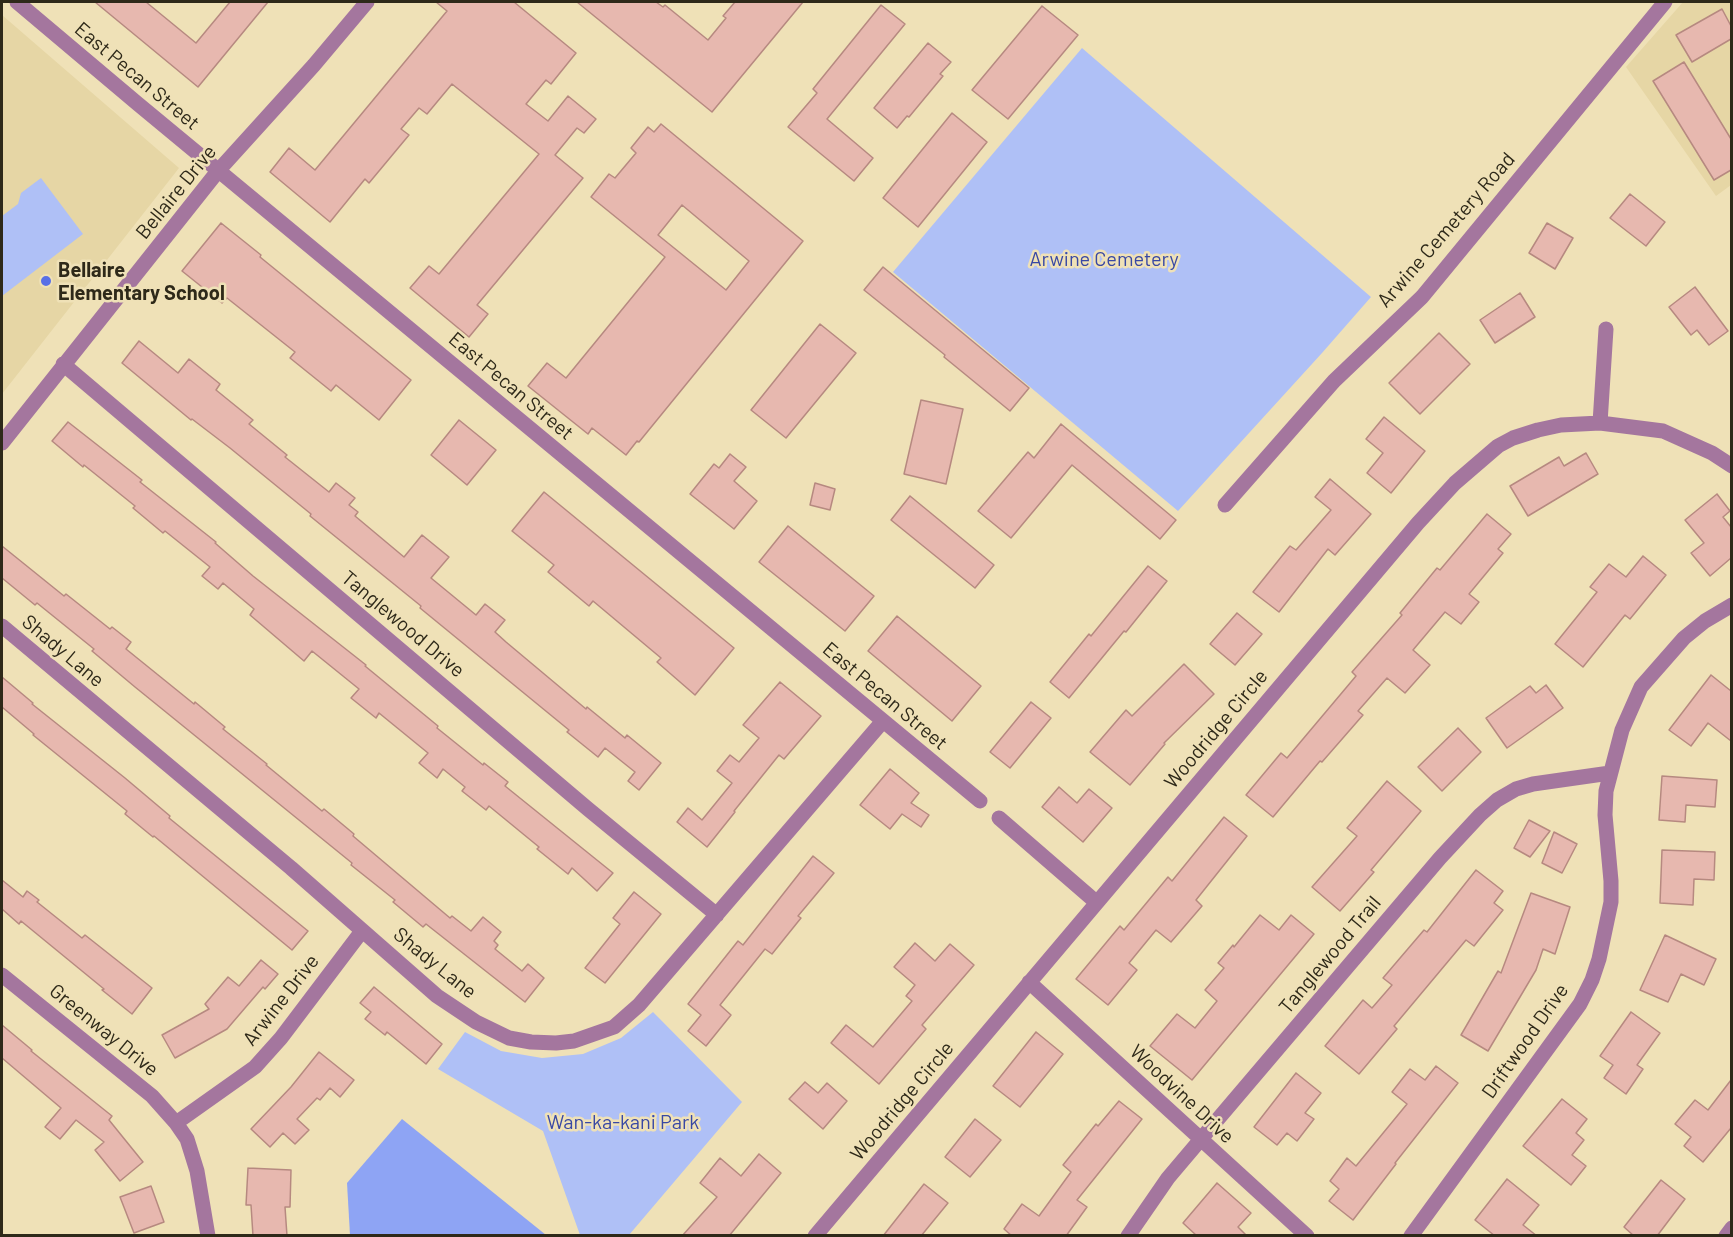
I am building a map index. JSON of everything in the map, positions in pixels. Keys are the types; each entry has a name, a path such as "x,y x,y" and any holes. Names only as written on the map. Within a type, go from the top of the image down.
{"street":[{"name":"East Pecan Street","path":"17,2 980,801"},
{"name":"Bellaire Drive","path":"2,442 218,171 314,65 367,2"},
{"name":"Arwine Cemetery Road","path":"1225,505 1334,381 1422,297 1665,2"},
{"path":"1600,423 1606,328"},
{"name":"Tanglewood Drive","path":"63,364 717,915"},
{"name":"Woodridge Circle","path":"815,1236 1418,523 1455,483 1498,446 1513,438 1538,430 1561,425 1600,423 1663,431 1712,453 1731,466"},
{"name":"Driftwood Drive","path":"1411,1236 1580,1004 1592,980 1599,958 1611,902 1605,815 1606,791 1622,730 1641,687 1684,638 1705,621 1731,605"},
{"name":"Shady Lane","path":"2,626 291,868 437,996 476,1022 509,1038 531,1042 574,1041 614,1027 639,1005 883,721"},
{"name":"Tanglewood Trail","path":"1128,1236 1168,1178 1432,867 1480,815 1497,800 1516,789 1533,784 1610,773"},
{"path":"999,818 1096,902"},
{"name":"Arwine Drive","path":"176,1124 255,1067 281,1038 362,930"},
{"name":"Greenway Drive","path":"2,975 152,1096 176,1124"},
{"name":"Woodvine Drive","path":"1029,982 1307,1236"},
{"path":"176,1124 187,1139 197,1171 208,1236"},
{"path":"1726,1236 1731,1228"}],"shaded area":[{"path":"1683,2 1731,2 1731,185 1716,196 1626,67"},
{"name":"Bellaire Elementary School","path":"2,15 179,168 2,394"},
{"path":"402,1119 546,1235 350,1235 347,1183"}],"green space":[{"name":"Arwine Cemetery","path":"1082,48 1371,297 1178,511 893,272"},
{"path":"41,178 83,234 2,296 2,216 18,204 21,193"},
{"name":"Wan-ka-kani Park","path":"653,1012 742,1102 629,1235 580,1235 543,1131 438,1069 465,1032 501,1051 542,1058 583,1054 621,1038"}],"building":[{"path":"95,2 146,2 196,43 230,2 268,2 198,87"},
{"path":"436,2 514,2 576,53 551,84 546,80 526,104 548,121 568,96 596,119 584,133 577,128 555,155 583,178 477,305 488,314 469,337 410,288 429,266 439,274 539,154 452,84 427,114 419,108 401,129 409,135 369,183 365,179 330,222 270,172 289,148 315,170 447,11"},
{"path":"577,2 656,2 663,7 665,5 708,40 726,18 723,16 735,2 803,2 712,112"},
{"path":"881,5 905,24 827,119 873,158 854,181 788,127 817,93 813,89"},
{"path":"1042,6 1078,35 1008,119 972,90"},
{"path":"1722,9 1731,26 1731,39 1692,62 1676,35"},
{"path":"928,43 951,62 940,74 943,76 897,128 874,108"},
{"path":"1684,62 1731,139 1731,170 1714,180 1653,81"},
{"path":"952,113 987,142 918,227 883,198"},
{"path":"661,124 803,241 626,455 592,428 588,434 528,386 547,363 566,378 665,257 591,197 609,174 615,178 636,153 631,148 648,127 654,132","holes":["682,205 749,261 726,290 658,235"]},
{"path":"1630,194 1665,222 1646,246 1610,218"},
{"path":"221,223 411,380 379,420 336,385 331,391 290,358 295,352 227,298 222,303 182,271"},
{"path":"1547,223 1573,238 1555,269 1529,253"},
{"path":"883,267 1029,388 1010,411 864,290"},
{"path":"1695,287 1728,331 1709,345 1697,330 1691,335 1669,307"},
{"path":"1520,293 1535,317 1495,343 1480,320"},
{"path":"820,324 856,353 786,438 751,410"},
{"path":"1439,333 1470,364 1420,414 1389,383"},
{"path":"139,341 178,373 189,359 220,384 216,390 253,420 249,424 287,455 285,457 329,492 336,483 355,498 349,505 358,512 355,516 404,557 422,535 449,557 431,578 476,615 485,604 505,620 495,632 586,709 587,707 625,738 627,735 661,763 639,790 628,781 635,772 605,748 598,757 567,732 569,730 420,608 421,606 310,516 311,514 122,363"},
{"path":"921,400 963,409 946,484 904,474"},
{"path":"1384,417 1425,451 1391,493 1367,473 1383,453 1366,439"},
{"path":"459,420 496,450 467,485 431,455"},
{"path":"68,422 142,480 140,482 216,542 253,576 366,665 438,726 437,728 508,782 505,786 613,873 597,891 572,868 568,874 489,806 486,810 462,791 465,787 443,769 437,778 419,763 428,753 379,713 376,718 351,698 359,689 312,651 304,661 250,615 254,609 223,583 218,589 202,576 210,567 165,531 163,533 133,508 135,506 52,441"},
{"path":"1061,424 1176,520 1160,539 1072,465 1011,538 978,511 1028,452 1034,458"},
{"path":"1586,453 1598,474 1528,516 1510,486 1559,457 1564,466"},
{"path":"730,454 746,467 734,481 757,501 734,529 690,494 714,464 719,468"},
{"path":"1330,479 1371,514 1335,555 1328,549 1279,612 1253,592 1290,546 1296,550 1331,510 1315,497"},
{"path":"815,483 835,489 830,510 810,505"},
{"path":"544,492 734,648 695,695 657,662 661,658 593,601 589,606 548,572 554,565 512,531"},
{"path":"1717,494 1730,511 1723,517 1731,527 1731,558 1710,576 1691,553 1704,543 1685,520"},
{"path":"910,496 994,565 975,588 891,520"},
{"path":"1487,514 1511,534 1498,549 1503,553 1469,594 1479,602 1461,624 1445,612 1413,650 1430,665 1405,693 1387,678 1358,711 1363,715 1322,762 1320,761 1273,817 1246,795 1281,753 1287,758 1356,676 1352,672 1402,615 1400,613 1437,568 1440,570"},
{"path":"788,526 874,596 845,631 759,562"},
{"path":"2,546 64,596 66,594 110,629 112,627 131,642 126,649 194,704 195,702 225,727 223,729 322,811 324,809 450,918 452,916 471,931 483,917 501,932 494,941 498,945 495,949 522,971 528,964 544,978 525,1002 426,924 423,927 393,902 395,900 351,865 352,863 135,687 92,651 94,649 2,578"},
{"path":"1643,556 1666,575 1630,619 1625,615 1583,667 1555,644 1597,592 1590,587 1609,564 1626,577"},
{"path":"1148,566 1167,581 1069,698 1050,682"},
{"path":"1237,613 1262,634 1235,665 1210,644"},
{"path":"897,616 981,686 952,721 868,651"},
{"path":"1184,664 1214,694 1164,743 1130,785 1090,752 1126,710 1132,716"},
{"path":"1711,675 1731,691 1731,741 1708,723 1691,746 1669,730"},
{"path":"2,677 32,704 125,778 170,816 169,818 308,931 292,950 125,814 127,811 2,707"},
{"path":"780,682 821,716 784,759 779,755 707,847 677,822 688,808 702,820 732,783 717,771 730,755 739,762 759,738 743,725"},
{"path":"1546,685 1563,708 1507,748 1486,718 1530,686 1536,693"},
{"path":"1031,702 1051,718 1010,768 990,752"},
{"path":"1458,728 1481,752 1442,791 1418,767"},
{"path":"890,769 919,793 911,803 929,815 921,827 902,814 890,829 860,805"},
{"path":"1662,776 1717,780 1715,807 1686,805 1685,822 1659,820"},
{"path":"1387,781 1421,811 1371,870 1374,872 1340,911 1312,887 1357,836 1347,828"},
{"path":"1059,787 1077,803 1089,789 1112,808 1083,842 1042,807"},
{"path":"1224,817 1247,836 1196,900 1202,906 1171,942 1156,930 1129,963 1137,970 1108,1005 1076,979 1120,926 1124,930 1168,877 1172,881"},
{"path":"1529,820 1550,831 1530,857 1514,848"},
{"path":"1554,832 1577,844 1562,873 1542,863"},
{"path":"1662,850 1715,852 1714,880 1694,879 1693,905 1660,903"},
{"path":"813,856 834,873 798,916 801,918 772,954 765,949 720,1005 731,1015 706,1046 688,1031 701,1015 688,1004 738,941 743,945"},
{"path":"1476,870 1503,891 1494,903 1503,910 1474,946 1466,940 1394,1026 1397,1029 1359,1074 1325,1046 1363,1000 1372,1008 1392,985 1383,978 1424,930 1427,932"},
{"path":"2,880 23,897 27,891 39,900 37,902 82,938 85,935 152,988 132,1014 21,921 19,924 2,909"},
{"path":"634,892 661,914 605,983 585,968 620,924 613,918"},
{"path":"1531,893 1570,907 1555,954 1543,949 1536,970 1488,1051 1461,1035 1498,971 1501,973"},
{"path":"1260,915 1279,930 1291,915 1314,934 1192,1080 1150,1046 1177,1014 1195,1028 1217,1001 1205,990 1224,968 1218,963"},
{"path":"1665,935 1716,959 1704,985 1681,974 1668,1002 1640,990"},
{"path":"915,943 935,961 950,944 974,965 922,1025 926,1029 879,1084 831,1043 846,1025 873,1047 912,1001 906,996 915,985 894,967"},
{"path":"261,960 278,974 265,989 263,987 227,1029 175,1058 162,1035 209,1009 205,1004 228,977 239,986"},
{"path":"374,987 442,1044 426,1064 387,1032 385,1035 365,1019 371,1012 360,1003"},
{"path":"1631,1012 1660,1033 1637,1065 1643,1069 1626,1094 1604,1078 1613,1065 1600,1056"},
{"path":"2,1025 112,1116 109,1120 143,1162 120,1181 95,1150 104,1142 76,1120 60,1139 45,1127 61,1108 2,1058"},
{"path":"1036,1032 1063,1054 1020,1107 993,1086"},
{"path":"319,1052 354,1080 340,1097 330,1088 320,1100 317,1098 297,1119 309,1130 295,1144 283,1133 270,1147 251,1129 291,1087"},
{"path":"1436,1066 1458,1083 1353,1220 1329,1201 1339,1189 1330,1181 1347,1158 1356,1166 1407,1104 1392,1092 1410,1069 1425,1080"},
{"path":"1296,1073 1321,1093 1305,1113 1314,1119 1297,1141 1287,1133 1277,1145 1254,1127"},
{"path":"1731,1080 1731,1128 1703,1162 1684,1146 1691,1137 1675,1124 1695,1100 1708,1110"},
{"path":"805,1082 818,1093 827,1083 847,1101 823,1129 789,1099"},
{"path":"1562,1099 1587,1119 1576,1133 1584,1140 1572,1155 1586,1166 1571,1185 1523,1146"},
{"path":"1119,1101 1142,1119 1077,1200 1087,1207 1066,1236 1012,1236 1004,1229 1022,1204 1039,1216 1071,1172 1063,1165 1096,1124 1098,1126"},
{"path":"975,1119 1001,1140 970,1177 945,1157"},
{"path":"759,1154 781,1173 729,1236 682,1236 717,1197 700,1183 720,1158 741,1176"},
{"path":"248,1168 291,1170 290,1207 285,1207 287,1236 253,1236 251,1205 246,1205"},
{"path":"1507,1179 1539,1205 1523,1225 1537,1236 1495,1236 1475,1220"},
{"path":"1661,1180 1685,1199 1657,1236 1634,1236 1624,1227"},
{"path":"1217,1183 1251,1213 1238,1227 1247,1236 1197,1236 1183,1223"},
{"path":"924,1184 948,1203 921,1236 883,1236"},
{"path":"151,1186 164,1222 134,1233 120,1197"}],"place":[{"name":"Bellaire Elementary School","path":"46,281"}]}
